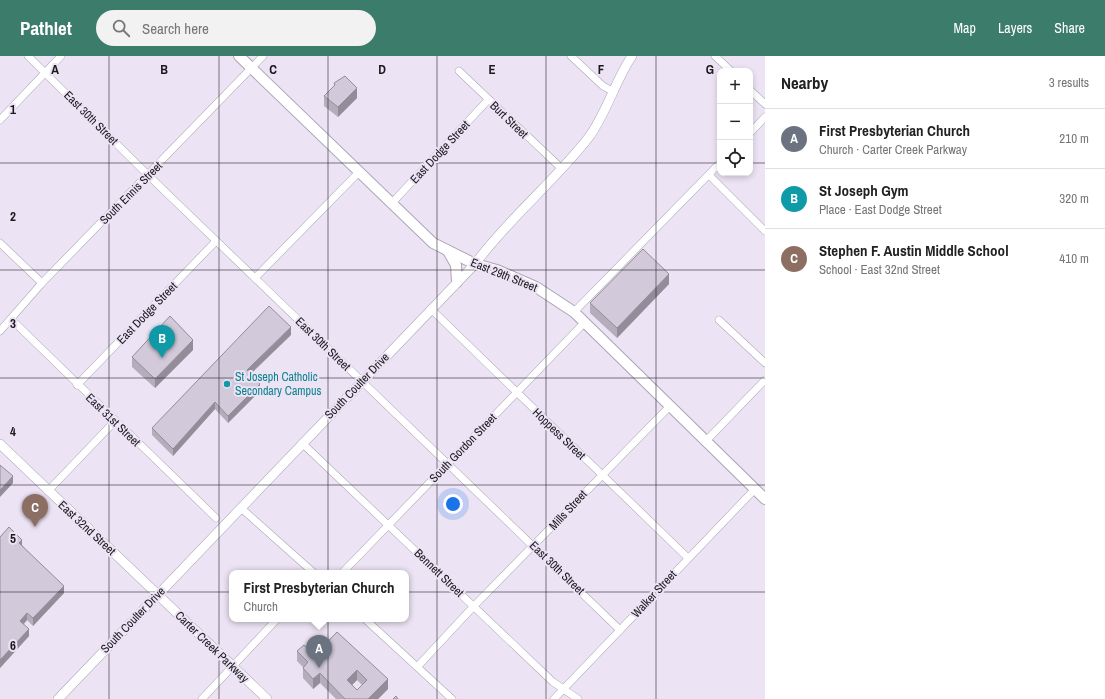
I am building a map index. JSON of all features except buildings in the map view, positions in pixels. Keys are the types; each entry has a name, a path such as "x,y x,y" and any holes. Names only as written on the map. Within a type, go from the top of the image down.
{"main road":[{"name":"East 29th Street","path":"239,56 423,235 448,251 475,264 497,270 529,283 574,312 765,499"},
{"path":"448,251 456,265 457,282"}],"street":[{"name":"East 30th Street","path":"28,56 148,176 620,630"},
{"path":"0,120 61,56"},
{"name":"South Ennis Street","path":"0,331 42,283 264,56"},
{"path":"571,56 603,86 614,92"},
{"name":"South Coulter Drive","path":"58,699 361,381 475,264 491,241 561,168 589,136 632,56"},
{"path":"715,56 728,68"},
{"name":"Burt Street","path":"459,71 561,168"},
{"path":"753,93 765,104"},
{"name":"East Dodge Street","path":"391,204 488,100"},
{"path":"753,130 765,118"},
{"path":"574,312 717,166"},
{"path":"255,278 358,173"},
{"path":"709,175 765,231"},
{"name":"East Dodge Street","path":"77,385 216,241"},
{"path":"0,243 42,283"},
{"name":"Hoppess Street","path":"431,309 688,558"},
{"name":"East 31st Street","path":"11,319 114,422 216,518"},
{"path":"719,320 765,363"},
{"name":"South Gordon Street","path":"345,570 584,322"},
{"path":"706,441 765,380"},
{"name":"Mills Street","path":"418,666 473,607 670,406"},
{"path":"48,491 114,422"},
{"name":"Bennett Street","path":"302,443 389,524 473,607 553,682 564,688 578,699"},
{"name":"East 32nd Street","path":"0,444 158,594"},
{"name":"Walker Street","path":"554,699 755,489"},
{"path":"241,508 311,570"},
{"name":"Carter Creek Parkway","path":"158,594 267,699"},
{"path":"202,699 274,622"},
{"path":"368,622 418,666 452,699"}],"place":[{"name":"St Joseph Gym","path":"162,358"},
{"name":"St Joseph Catholic Secondary Campus","path":"227,384"},
{"name":"Stephen F. Austin Middle School","path":"35,527"},
{"name":"First Presbyterian Church","path":"319,668"}]}
